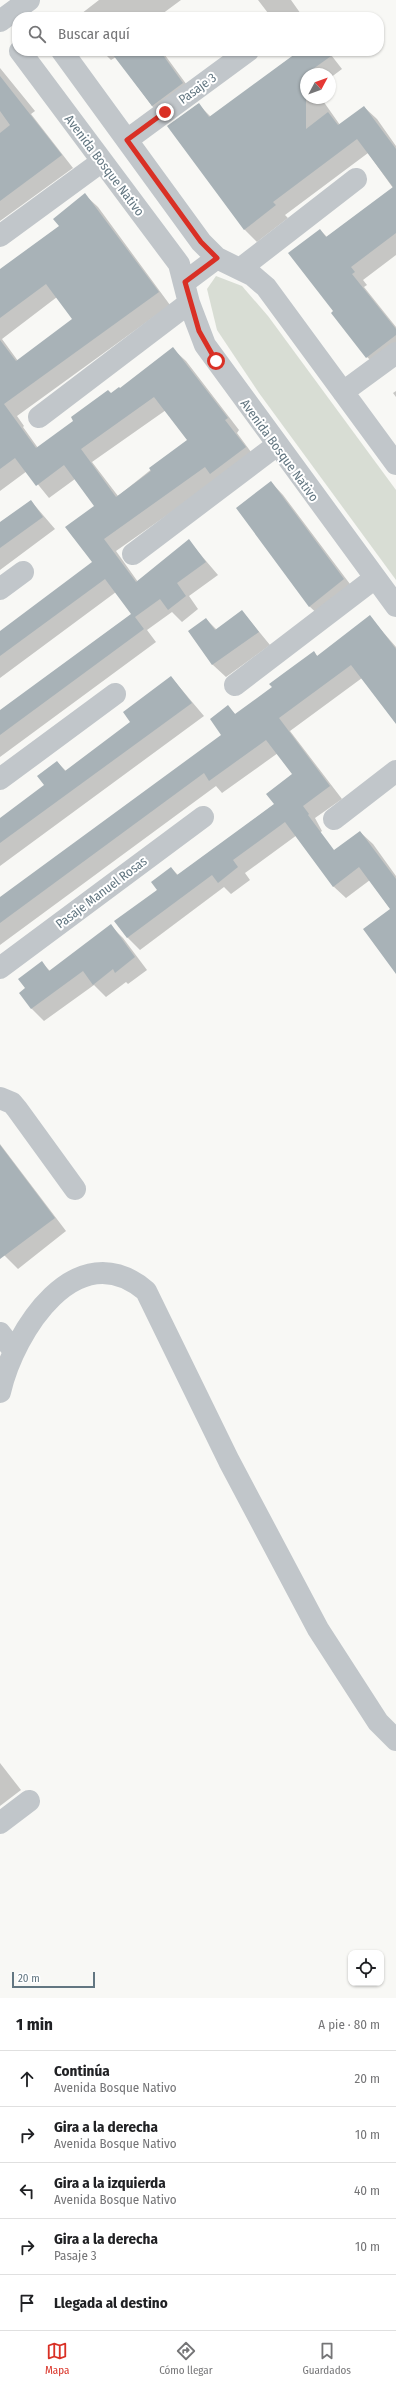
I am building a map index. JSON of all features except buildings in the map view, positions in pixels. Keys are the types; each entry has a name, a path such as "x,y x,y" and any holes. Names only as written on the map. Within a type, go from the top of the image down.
{"street":[{"path":"16,12 29,5"},
{"path":"0,21 12,14"},
{"path":"0,24 12,40"},
{"name":"Avenida Bosque Nativo","path":"24,56 101,162 174,258 182,272 187,292 205,345 396,606"},
{"path":"66,56 201,242 217,258 260,280 266,286 396,464"},
{"name":"Pasaje 3","path":"127,140 241,56"},
{"path":"0,236 101,162"},
{"path":"240,269 356,179"},
{"path":"39,417 187,292 217,258"},
{"path":"343,392 396,353"},
{"path":"133,554 277,445"},
{"path":"0,589 23,572"},
{"path":"235,686 375,578"},
{"path":"0,779 115,694"},
{"path":"334,819 396,771"},
{"name":"Pasaje Manuel Rosas","path":"0,968 203,816"},
{"path":"0,1098 17,1109 75,1189"},
{"path":"0,1392 14,1352 30,1322 57,1293 81,1277 101,1272 122,1274 135,1281 146,1291 229,1462 307,1609 378,1722 396,1740"},
{"path":"0,1333 14,1352"},
{"path":"0,1823 29,1801"}],"shaded area":[{"path":"216,276 242,286 268,316 396,490 396,580 259,393 217,330 207,289"}],"route":[{"path":"165,112 127,140 201,242 217,258 185,282 189,302 199,331 205,345 216,361"}]}
